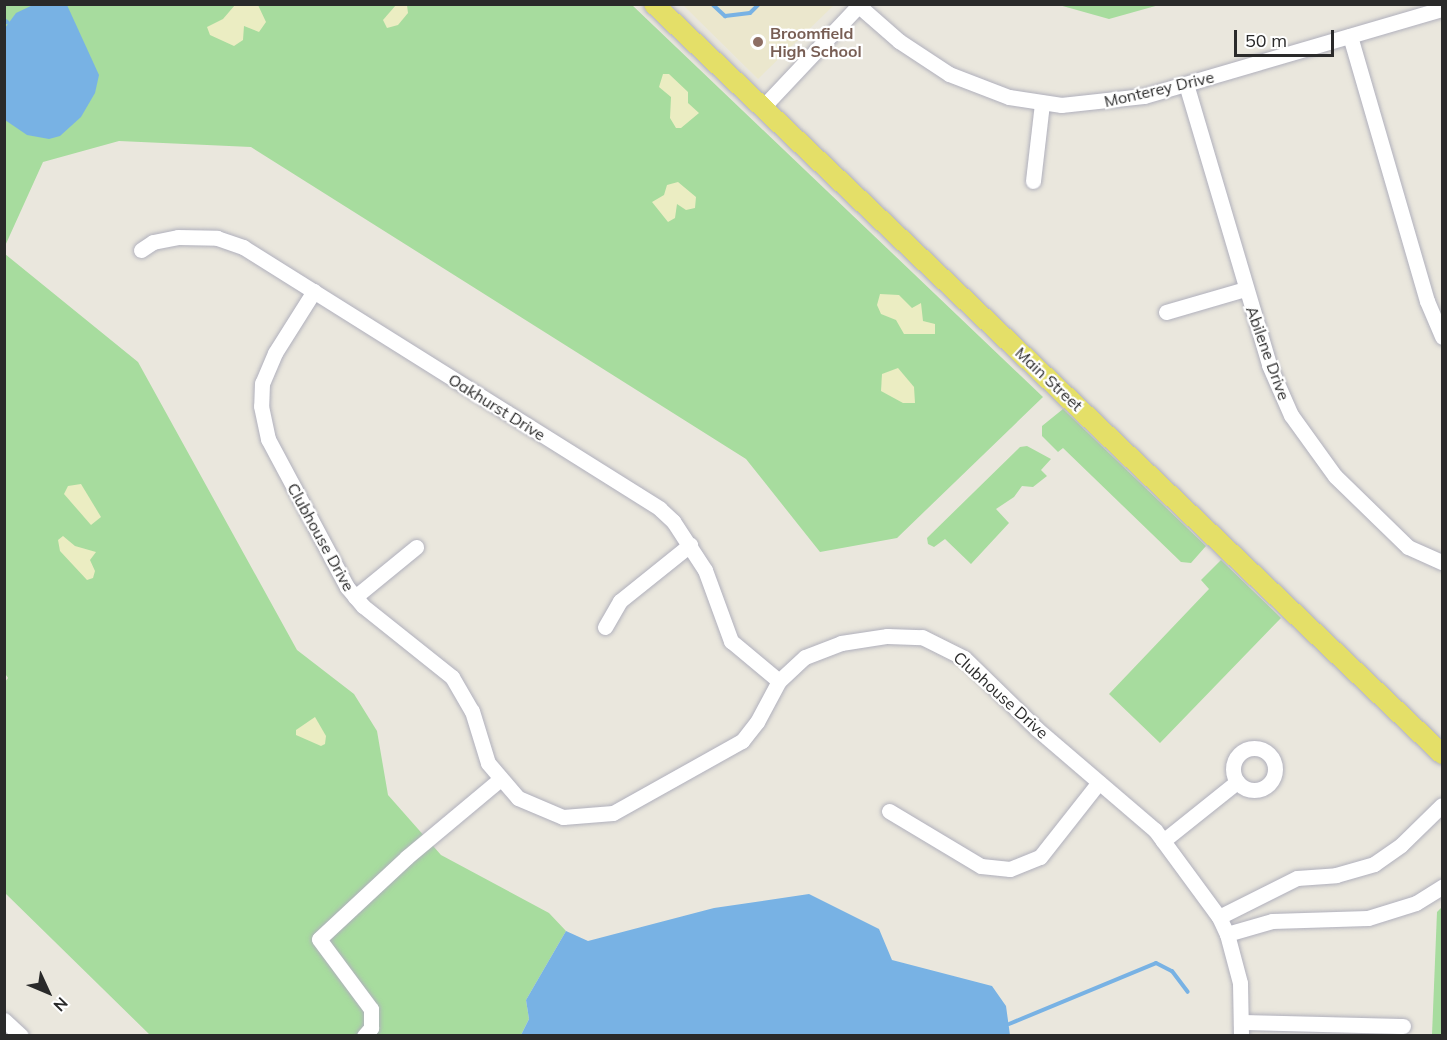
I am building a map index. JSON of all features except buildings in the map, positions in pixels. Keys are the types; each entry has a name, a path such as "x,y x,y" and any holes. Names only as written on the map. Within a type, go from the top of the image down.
{"main road":[{"name":"Main Street","path":"654,4 1443,754"}],"street":[{"path":"762,108 860,5"},
{"name":"Monterey Drive","path":"860,5 899,41 949,74 1000,94 1042,103 1119,101 1186,84 1443,9"},
{"path":"1350,36 1427,301 1443,337"},
{"name":"Abilene Drive","path":"1186,84 1245,289 1276,384 1322,461 1408,547 1443,562"},
{"path":"1033,181 1042,103"},
{"name":"Oakhurst Drive","path":"141,250 166,238 226,240 314,291 660,509 690,545 705,570 731,641 779,681"},
{"path":"1166,312 1245,289"},
{"name":"Clubhouse Drive","path":"314,291 270,363 262,383 262,419 268,439 355,597 457,684 472,711 488,763 499,780 518,798 548,813 580,819 613,813 742,741 758,722 779,681 805,657 823,648 887,636 922,637 964,658 1099,782 1130,806 1163,841 1219,916 1227,934 1240,983 1241,1029"},
{"path":"605,627 620,601 690,545"},
{"path":"355,597 416,547"},
{"path":"364,1035 371,1028 371,1009 319,939 407,857 499,780"},
{"path":"889,811 981,866 1010,869 1027,865 1046,851 1099,782"},
{"path":"1163,841 1237,782"},
{"path":"1219,916 1291,880 1336,875 1374,864 1401,845 1443,805"},
{"path":"1227,934 1272,921 1368,918 1416,903 1443,887"},
{"path":"4,1020 21,1035"},
{"path":"1241,1029 1403,1026"}],"shaded area":[{"name":"Broomfield High School","path":"683,5 834,5 758,79"}],"green space":[{"path":"5,5 632,5 1043,397 897,538 820,552 746,459 251,147 119,141 43,162 5,246"},
{"path":"1059,5 1159,5 1109,19"},
{"path":"5,254 138,362 297,650 354,694 377,731 388,795 441,855 549,913 566,931 526,1000 529,1019 521,1035 150,1035 5,893 4,683 8,678 4,672"},
{"path":"1063,409 1206,546 1191,563 1181,562 1063,448 1058,452 1042,436 1042,426"},
{"path":"1027,446 1051,459 1041,470 1047,476 1033,487 1022,486 1014,497 996,509 1009,523 971,564 945,539 934,547 928,544 927,538 1020,447"},
{"path":"1221,560 1281,618 1160,743 1109,694 1209,589 1201,580"},
{"path":"1442,907 1442,1035 1432,1035 1437,912"}],"sand":[{"path":"235,5 258,5 266,22 259,32 244,26 243,40 234,46 210,35 207,27 223,19"},
{"path":"396,5 407,5 408,13 398,25 387,28 383,20"},
{"path":"663,74 669,74 688,92 688,103 699,113 681,128 676,128 670,118 671,97 659,87"},
{"path":"678,182 696,197 695,208 686,210 677,204 675,218 668,222 652,202 664,195 667,185"},
{"path":"880,294 899,295 912,308 921,303 923,321 935,324 935,334 904,334 896,320 881,314 877,305"},
{"path":"898,368 914,387 915,403 903,403 881,391 882,374"},
{"path":"81,484 101,517 91,525 64,494 68,486"},
{"path":"63,536 75,546 96,552 90,560 95,571 93,578 87,580 60,551 58,540"},
{"path":"315,717 326,736 325,744 321,746 296,735 296,730"}],"water":[{"path":"33,5 67,5 99,75 95,93 81,117 60,136 49,139 27,135 5,120 5,28 16,13"},
{"path":"809,894 879,929 892,960 992,986 1006,1006 1010,1035 521,1035 529,1019 526,1000 566,931 588,941 714,908"}],"waterway":[{"path":"712,4 725,16 750,13 759,4"},
{"path":"1009,1024 1156,963 1172,971 1188,992"}],"place":[{"name":"Broomfield High School","path":"758,42"}]}
